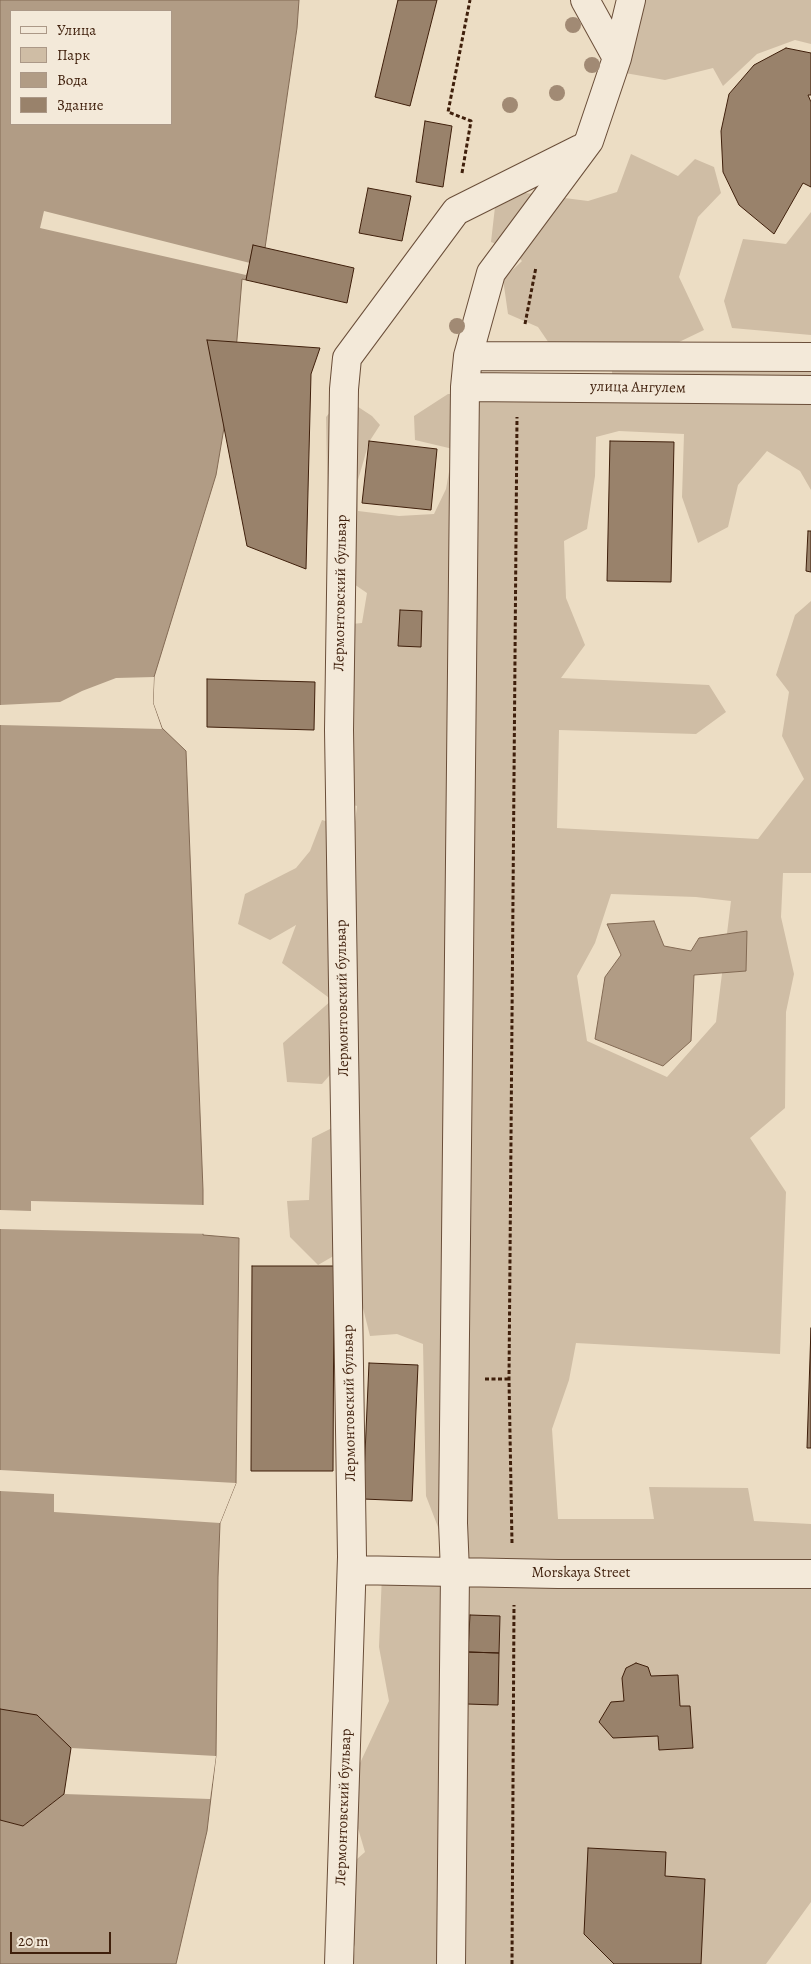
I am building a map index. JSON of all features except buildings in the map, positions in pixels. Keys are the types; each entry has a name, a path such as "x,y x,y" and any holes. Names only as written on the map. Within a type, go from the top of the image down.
{"street":[{"path":"584,0 617,58"},
{"path":"451,1964 456,1572 453,1523 465,387 468,356 491,273 589,141 617,58 630,0"},
{"name":"Лермонтовский бульвар","path":"338,1964 352,1570 339,730 344,389 347,358 456,211 584,146"},
{"name":"улица Ангулем","path":"468,356 811,357"},
{"name":"улица Ангулем","path":"465,387 811,390"},
{"name":"Morskaya Street","path":"352,1570 514,1573 811,1574"}],"path":[{"path":"456,211 471,121 448,112 470,0"},
{"path":"518,356 538,259"},
{"path":"512,1964 514,1573 511,1524 509,1369 517,386"}],"green space":[{"path":"641,0 811,0 811,44 795,40 757,54 723,86 713,68 665,80 625,73"},
{"path":"631,154 678,176 695,159 714,167 721,193 698,217 679,277 704,330 677,343 622,353 555,352 538,327 508,314 503,279 522,261 511,250 491,242 495,207 510,191 588,201 617,192"},
{"path":"811,212 811,335 732,328 724,301 743,239 786,244"},
{"path":"612,360 811,363 811,388 612,386"},
{"path":"448,394 605,395 649,397 708,404 767,397 811,397 811,490 800,471 767,451 738,485 728,527 698,543 682,497 684,434 619,431 596,437 595,476 587,529 564,541 566,598 585,645 561,678 709,685 726,712 696,734 559,730 557,828 758,839 804,779 782,736 789,692 776,675 795,615 811,601 811,873 783,873 781,917 794,974 786,1012 785,1108 750,1138 786,1192 780,1354 576,1343 569,1380 552,1429 558,1519 654,1519 649,1487 748,1488 754,1521 811,1524 811,1902 766,1964 353,1964 355,1947 332,1881 365,1852 347,1791 389,1701 379,1647 382,1574 455,1571 426,1496 423,1344 397,1334 370,1336 361,1300 337,1254 318,1265 290,1237 287,1201 309,1200 312,1138 334,1127 343,1060 322,1084 287,1082 283,1043 332,1000 282,963 296,925 270,940 238,924 245,894 296,868 310,851 322,820 354,830 357,806 328,798 332,626 362,623 367,593 329,567 326,417 343,397 372,416 380,425 369,442 358,480 358,511 399,516 434,514 446,489 453,449 415,440 414,416","holes":["611,894 696,897 731,901 716,1022 667,1077 587,1041 577,976 595,943"]}],"water":[{"path":"0,0 299,0 297,28 265,248 253,246 246,280 242,279 235,363 216,475 154,677 153,703 162,728 186,751 203,1190 203,1235 239,1238 236,1483 220,1523 216,1755 207,1831 176,1964 0,1964"},
{"path":"654,921 664,946 691,951 699,938 747,931 746,971 694,975 691,1041 663,1066 595,1039 605,977 621,955 607,924"}],"pier":[{"path":"44,211 250,263 246,275 40,228"},
{"path":"154,677 153,703 162,729 0,725 0,705 60,702 116,678"},
{"path":"31,1201 205,1205 205,1233 213,1234 0,1229 0,1210 31,1211"},
{"path":"0,1470 236,1483 220,1523 54,1512 54,1494 0,1491"},
{"path":"0,1709 71,1748 216,1756 210,1799 64,1794 23,1826 0,1820"}]}
